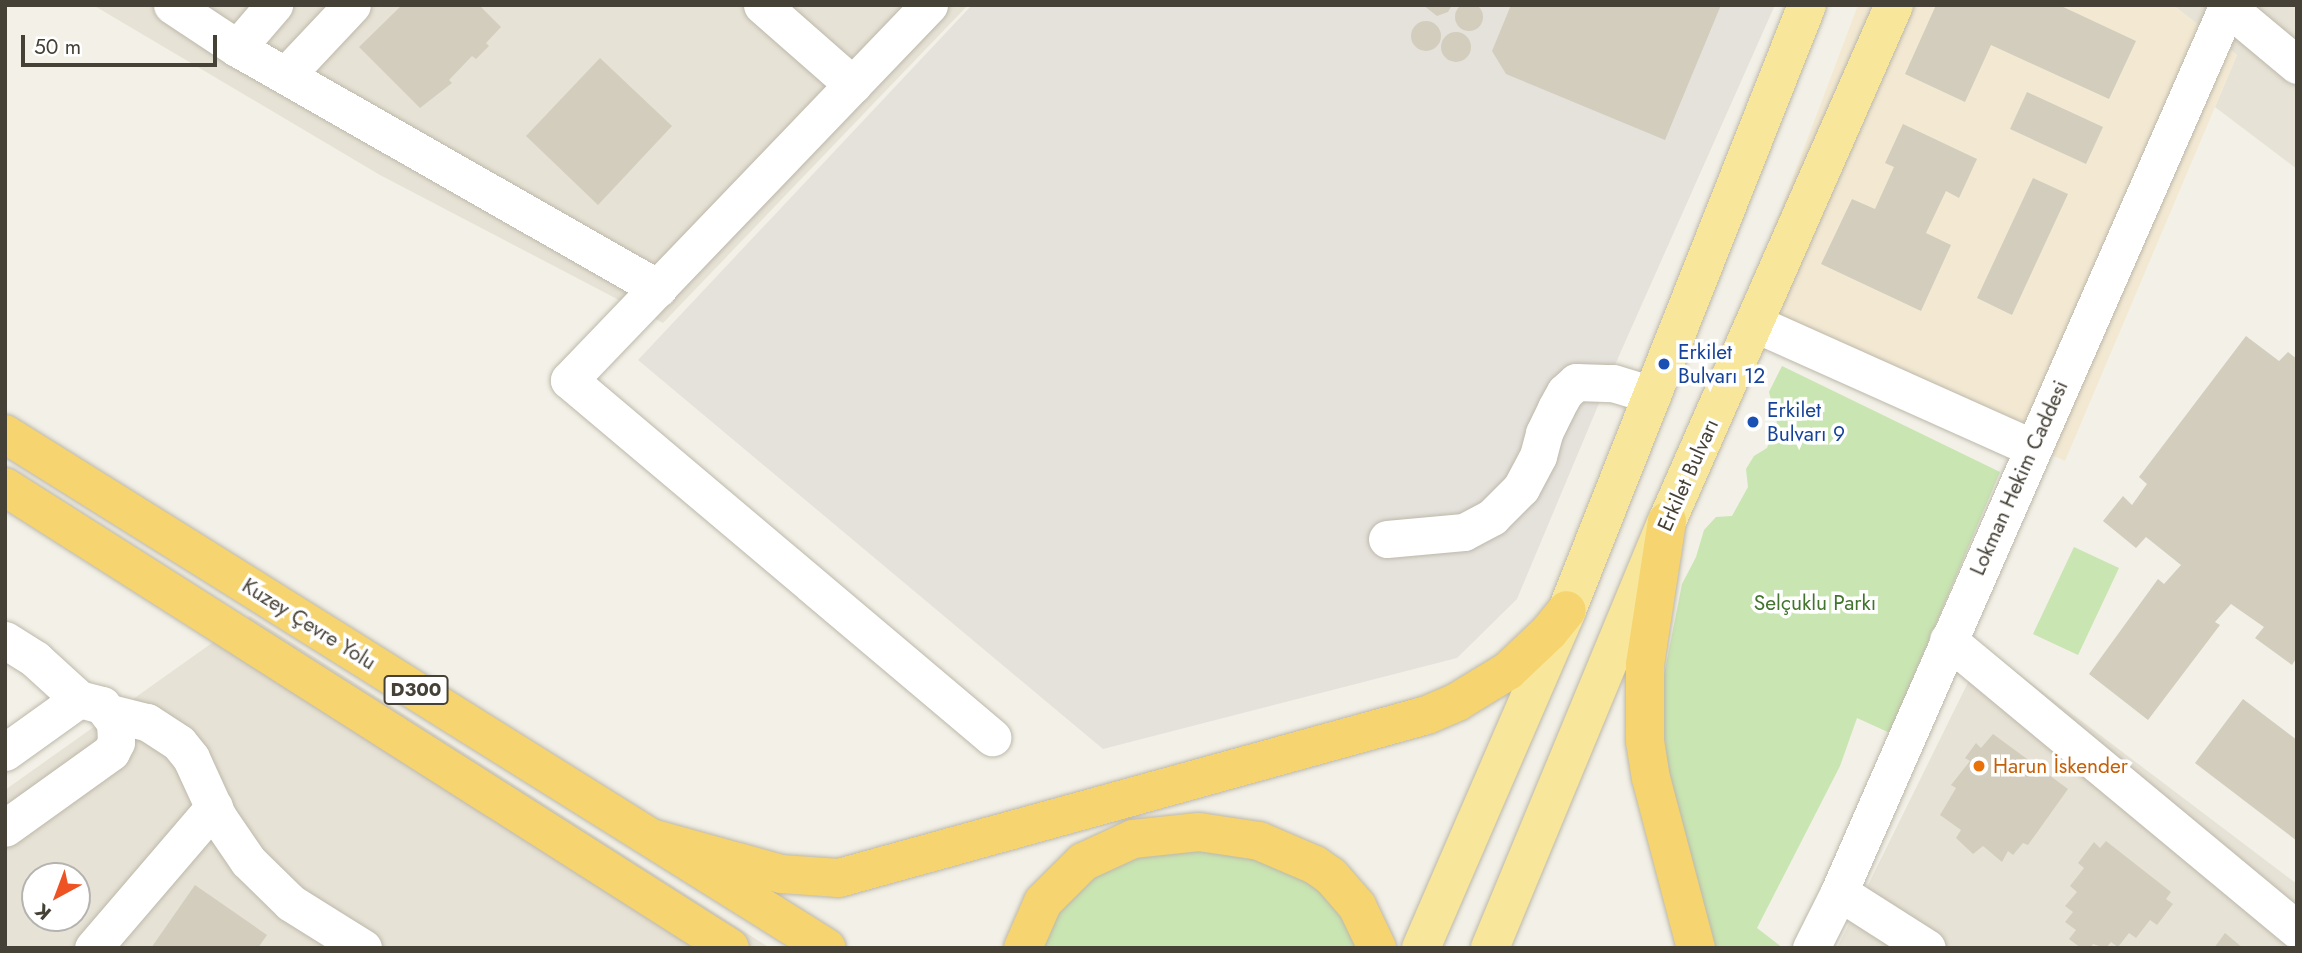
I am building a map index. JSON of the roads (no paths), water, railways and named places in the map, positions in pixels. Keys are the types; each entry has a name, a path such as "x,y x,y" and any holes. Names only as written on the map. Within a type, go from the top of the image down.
{"highway":[{"name":"Kuzey Çevre Yolu","path":"5,433 827,948"},
{"name":"D300","path":"5,487 730,948"},
{"path":"1667,521 1645,665 1646,741 1651,778 1696,948"},
{"path":"655,839 781,874 839,878 1427,715 1466,697 1507,671 1536,646 1567,610"},
{"path":"1023,948 1044,902 1083,862 1133,839 1199,832 1259,841 1315,865 1351,898 1367,922 1377,948"},
{"path":"560,840 689,948"}],"main road":[{"path":"1421,948 1567,610 1807,5"},
{"name":"Erkilet Bulvarı","path":"1489,948 1667,521 1756,324 1894,5"}],"street":[{"path":"172,5 237,48 658,288"},
{"path":"237,48 274,5"},
{"path":"286,75 352,5"},
{"path":"762,5 853,85"},
{"path":"929,5 569,380 992,737"},
{"path":"2226,6 2297,65"},
{"name":"Lokman Hekim Caddesi","path":"1811,948 1839,892 2226,6"},
{"path":"1756,324 2032,448"},
{"path":"1387,539 1464,532 1492,517 1521,488 1538,456 1544,433 1556,408 1565,392 1576,382 1613,383 1652,395"},
{"path":"5,640 35,659 95,706 117,732 111,752 5,828"},
{"path":"1948,640 2297,930"},
{"path":"5,752 95,706 147,722 178,743 201,774 229,837 268,883 316,920 363,948"},
{"path":"93,948 214,807"},
{"path":"1839,892 1927,948"}],"place":[{"name":"Erkilet Bulvarı 12","path":"1664,364"},
{"name":"Erkilet Bulvarı 9","path":"1753,422"},
{"name":"Harun İskender","path":"1979,766"}],"park label":[{"name":"Selçuklu Parkı","path":"1815,603"}]}
